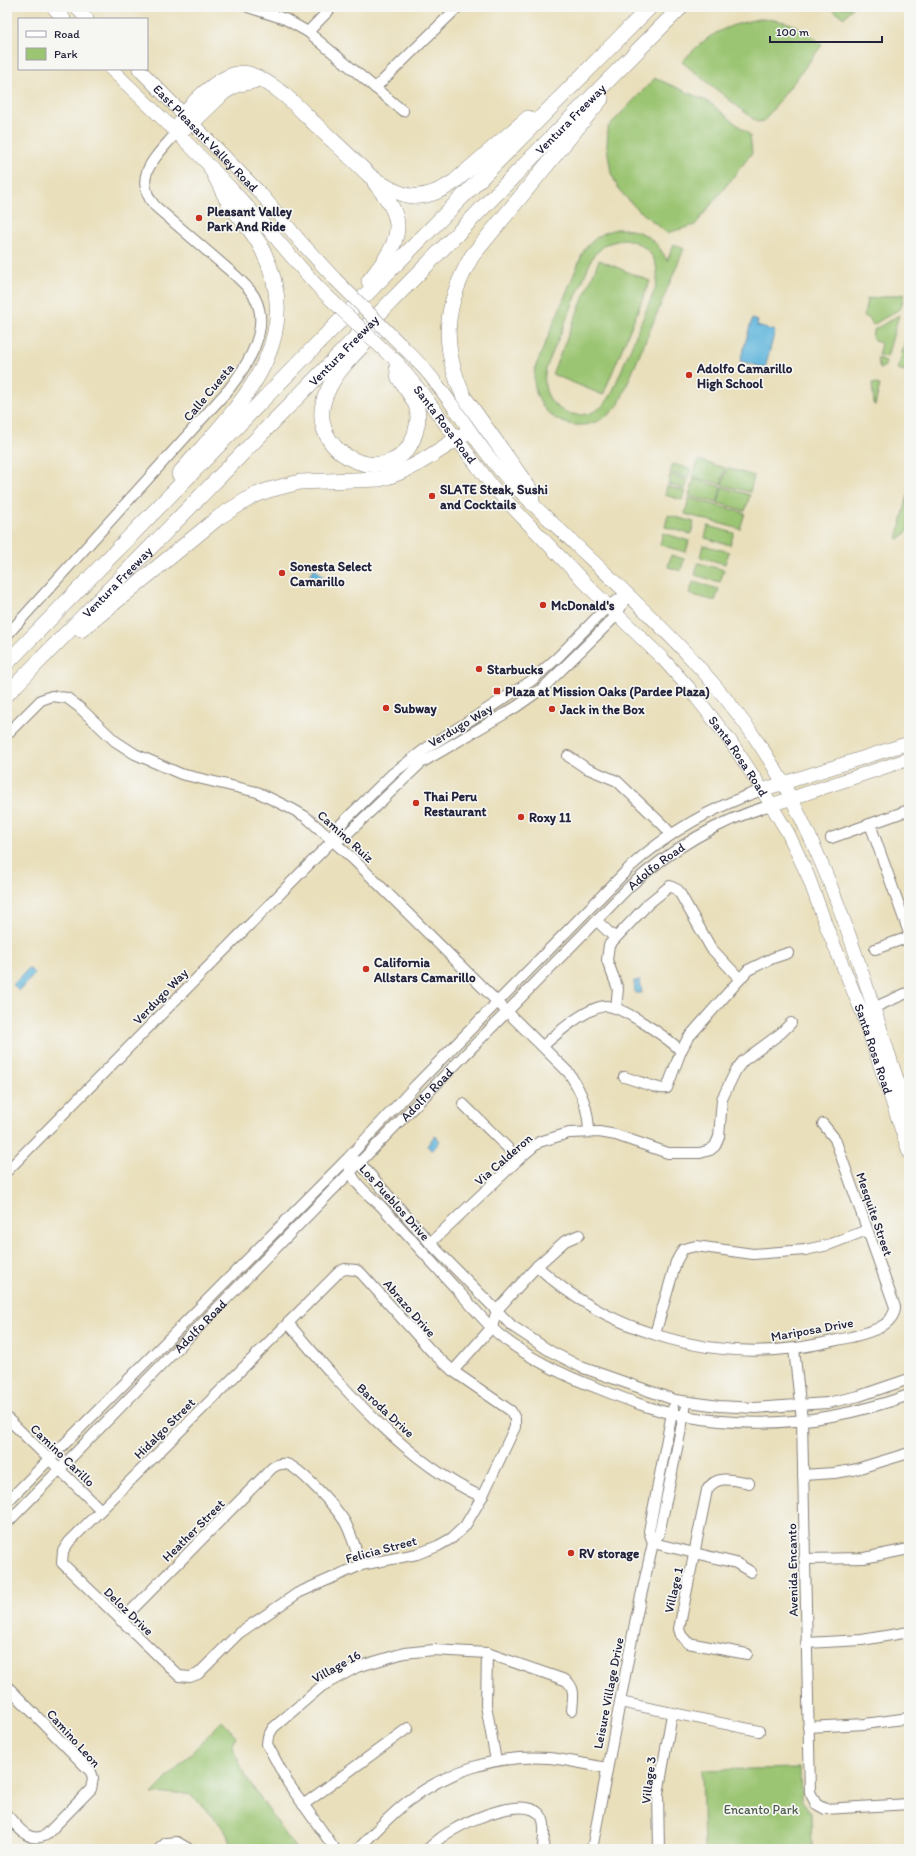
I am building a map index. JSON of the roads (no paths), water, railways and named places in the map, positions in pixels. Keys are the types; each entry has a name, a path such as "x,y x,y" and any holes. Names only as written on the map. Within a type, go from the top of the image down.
{"highway":[{"name":"Ventura Freeway","path":"7,663 650,7"},
{"name":"Ventura Freeway","path":"7,694 681,7"},
{"path":"532,503 531,491 464,397 456,380 448,338 449,315 454,294 460,278 472,256 660,28"},
{"path":"177,132 188,119 224,92 236,85 260,80 269,84 285,96 370,176 386,188 410,196 432,194 442,190 454,182 535,112 558,100"},
{"path":"121,547 178,474 250,391 261,373 272,342 275,327 276,296 268,264 260,246 227,198 212,168"},
{"path":"324,338 379,268 395,241 397,225 394,211 370,176"},
{"path":"393,359 398,377 413,397 416,404 418,422 416,431 411,442 402,454 391,461 380,464 356,462 341,452 328,437 322,416 326,394 332,381 390,317 442,250"},
{"path":"30,671 220,517 253,496 300,482 380,480 405,472 469,431"}],"main road":[{"path":"53,7 63,18"},
{"path":"76,7 87,18"},
{"name":"East Pleasant Valley Road","path":"113,70 177,132 249,207 300,268 322,291"},
{"name":"East Pleasant Valley Road","path":"140,70 262,195 313,256 335,279"},
{"name":"Santa Rosa Road","path":"335,279 436,382 469,431 505,476 678,644 711,680 751,732 783,784 822,863 843,918 909,1115"},
{"name":"Santa Rosa Road","path":"322,291 393,359 422,393 503,498 612,610 663,659 731,742 788,833 808,876 827,928 862,1012 909,1152"},
{"name":"Adolfo Road","path":"762,790 909,743"},
{"name":"Adolfo Road","path":"771,805 909,760"}],"street":[{"path":"248,7 284,18 308,32 403,111"},
{"path":"308,32 332,7"},
{"path":"375,88 458,7"},
{"name":"Calle Cuesta","path":"7,635 229,390 248,363 255,346 259,329 260,314 256,300 247,287 155,206 150,200 146,191 146,173 150,164 177,132"},
{"name":"Verdugo Way","path":"7,1171 332,841 336,830 392,774 425,749 531,681 612,610 627,594"},
{"name":"Camino Ruiz","path":"7,734 42,700 52,696 67,698 79,707 111,737 136,754 181,774 236,786 278,801 306,817 376,881 569,1073 578,1086 588,1113 589,1131"},
{"path":"568,756 586,768 617,781 671,834"},
{"name":"Adolfo Road","path":"7,1502 348,1158 626,871 671,834 711,811 762,790"},
{"name":"Adolfo Road","path":"7,1523 59,1468 636,880 683,844 727,821 771,805"},
{"path":"831,838 909,810"},
{"path":"870,824 909,933"},
{"path":"616,1008 618,989 606,957 609,945 653,899 668,886 673,886 678,890 713,950 740,979"},
{"path":"597,921 615,938"},
{"path":"875,949 909,937"},
{"path":"624,1077 665,1089 669,1085 681,1051 690,1036 740,979 750,969 788,953"},
{"path":"873,1008 909,992"},
{"path":"543,1046 562,1028 594,1010 605,1006 616,1008 644,1024 681,1051"},
{"name":"Via Calderon","path":"430,1243 539,1142 569,1134 589,1131 616,1135 668,1153 700,1153 710,1150 718,1142 722,1098 736,1070 743,1061 781,1033 791,1023"},
{"path":"463,1104 519,1159"},
{"name":"Mesquite Street","path":"823,1124 835,1139 894,1307 893,1317"},
{"name":"Los Pueblos Drive","path":"909,1379 859,1396 827,1403 755,1408 675,1400 581,1367 550,1351 512,1326 430,1243 359,1162 348,1158 349,1172 368,1195 386,1212 492,1328 540,1363 611,1394 684,1416 745,1422 802,1420 855,1412 909,1395"},
{"path":"655,1334 676,1262 683,1249 696,1246 753,1254 805,1250 828,1245 867,1230"},
{"path":"453,1371 492,1328 497,1310 537,1266 566,1241 579,1235"},
{"name":"Mariposa Drive","path":"537,1266 551,1280 597,1310 655,1334 708,1347 758,1351 794,1348 864,1334 887,1323 893,1317"},
{"name":"Abrazo Drive","path":"288,1323 340,1271 350,1269 356,1270 370,1281 422,1341 453,1371 511,1411 515,1419"},
{"name":"Baroda Drive","path":"288,1323 330,1373 365,1410 424,1461 452,1481 482,1497"},
{"name":"Hidalgo Street","path":"63,1554 63,1551 69,1542 288,1323"},
{"name":"Avenida Encanto","path":"794,1348 802,1420 810,1792 816,1804 825,1809 909,1804"},
{"name":"Leisure Village Drive","path":"653,1543 649,1531 675,1400"},
{"name":"Leisure Village Drive","path":"592,1849 636,1618 653,1543 659,1534 686,1402"},
{"name":"Camino Carillo","path":"7,1418 101,1510"},
{"name":"Felicia Street","path":"187,1678 198,1674 239,1633 283,1602 312,1585 361,1565 417,1554 445,1543 465,1526 482,1497 515,1427 515,1419"},
{"path":"803,1475 853,1470 909,1453"},
{"path":"663,1455 675,1458"},
{"name":"Heather Street","path":"121,1621 272,1468 279,1464 286,1464 299,1471 336,1509 348,1527 361,1565"},
{"name":"Village 1","path":"747,1654 688,1643 681,1635 679,1622 695,1552 705,1497 710,1486 721,1479 749,1483"},
{"name":"Village 1","path":"653,1543 736,1563 751,1572"},
{"path":"804,1559 864,1558 909,1549"},
{"name":"Deloz Drive","path":"63,1554 62,1563 174,1673 187,1678"},
{"path":"806,1643 862,1640 909,1632"},
{"name":"Village 16","path":"335,1849 288,1783 269,1751 268,1738 274,1728 322,1686 357,1667 404,1653 434,1650 487,1653 565,1680 569,1683 573,1691 572,1710"},
{"path":"487,1653 486,1705 496,1761"},
{"name":"Camino Leon","path":"7,1686 92,1772 93,1778 91,1789 46,1835 31,1838 21,1831 7,1815"},
{"path":"620,1702 759,1731"},
{"name":"Village 3","path":"660,1849 658,1794 672,1714"},
{"path":"808,1727 865,1724 909,1718"},
{"path":"303,1805 408,1728"},
{"path":"358,1849 397,1810 423,1791 462,1771 496,1761 521,1758 550,1758 607,1768"},
{"path":"428,1849 454,1829 477,1818 494,1812 520,1808 532,1809 541,1815 544,1824 543,1849"},
{"path":"159,1849 166,1843 177,1842 189,1849"}],"water":[{"path":"752,319 758,321 757,326 775,331 765,368 740,361"},
{"path":"315,568 324,577 320,581 309,574"},
{"path":"29,968 35,974 19,991 13,985"},
{"path":"640,980 642,993 635,993 634,981"},
{"path":"435,1135 440,1141 432,1151 427,1146"}],"place":[{"name":"Pleasant Valley Park And Ride","path":"199,218"},
{"name":"Adolfo Camarillo High School","path":"689,375"},
{"name":"SLATE Steak, Sushi and Cocktails","path":"432,496"},
{"name":"Sonesta Select Camarillo","path":"282,573"},
{"name":"McDonald's","path":"543,605"},
{"name":"Starbucks","path":"479,669"},
{"name":"Plaza at Mission Oaks (Pardee Plaza)","path":"497,691"},
{"name":"Subway","path":"386,708"},
{"name":"Jack in the Box","path":"552,709"},
{"name":"Thai Peru Restaurant","path":"416,803"},
{"name":"Roxy 11","path":"521,817"},
{"name":"California Allstars Camarillo","path":"366,969"},
{"name":"RV storage","path":"571,1553"}],"park label":[{"name":"Encanto Park","path":"761,1809"}]}
